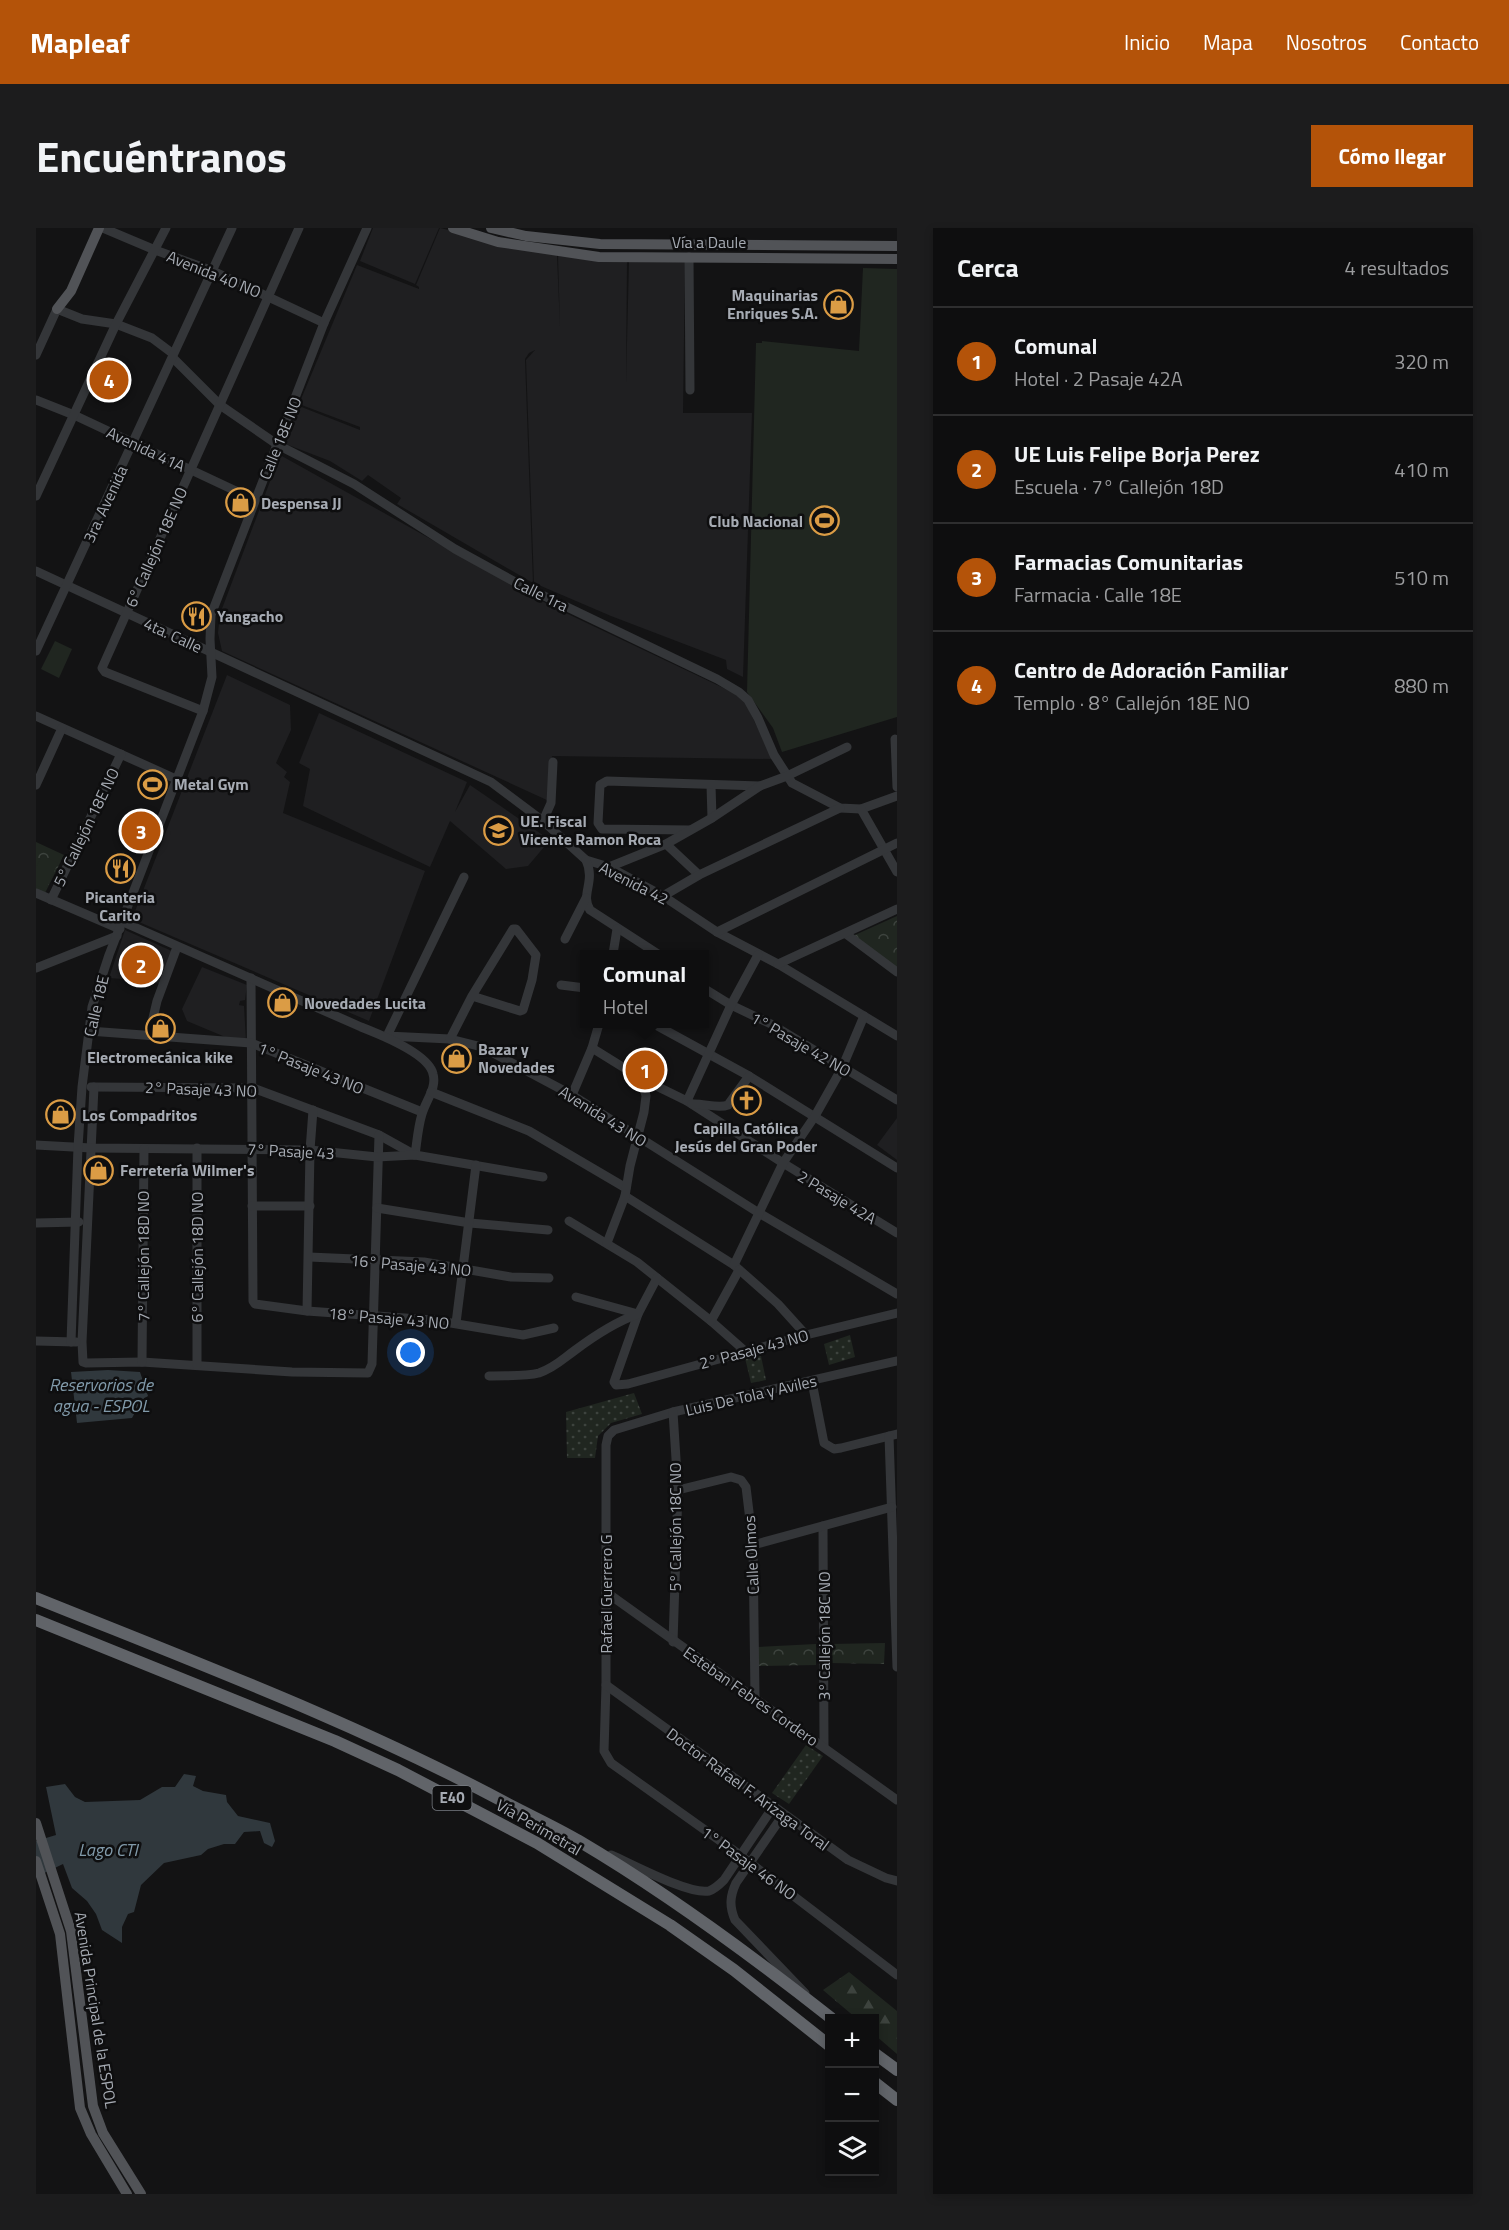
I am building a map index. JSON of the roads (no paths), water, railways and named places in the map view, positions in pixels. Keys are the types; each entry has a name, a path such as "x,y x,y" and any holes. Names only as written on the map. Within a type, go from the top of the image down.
{"highway":[{"name":"Vía Perimetral","path":"36,1598 344,1723 446,1771 578,1841 686,1911 826,2014"},
{"name":"Vía Perimetral","path":"36,1620 325,1736 398,1770 527,1838 670,1925 734,1970 825,2042"},
{"path":"879,2057 897,2070"},
{"path":"879,2086 897,2100"}],"main road":[{"path":"58,308 92,228"},
{"path":"58,308 71,291 99,228"},
{"name":"Vía a Daule","path":"453,228 498,242 604,258 897,259"},
{"name":"Vía a Daule","path":"491,228 526,236 600,244 897,246"},
{"path":"526,236 554,252"},
{"name":"Avenida Principal de la ESPOL","path":"37,1825 71,1931 93,2106 103,2133 141,2194"},
{"name":"Avenida Principal de la ESPOL","path":"36,1862 60,1934 80,2108 91,2134 127,2194"}],"street":[{"name":"Avenida 40 NO","path":"104,228 213,271 324,323"},
{"path":"36,496 116,324 166,228"},
{"name":"3ra. Avenida","path":"36,651 232,228"},
{"name":"6° Callejón 18E NO","path":"203,711 103,670 126,613 299,228"},
{"name":"Calle 18E NO","path":"211,653 211,615 324,323 367,228"},
{"path":"689,257 690,390"},
{"name":"Calle 1ra","path":"58,308 82,320 116,324 152,338 172,355 220,405 278,445 354,484 455,549 515,582 733,688 748,700 774,755 792,783 840,808 861,808 897,796"},
{"path":"36,355 58,308"},
{"name":"Avenida 41A","path":"36,399 255,500"},
{"name":"4ta. Calle","path":"36,571 211,653"},
{"name":"Calle 18E","path":"71,1342 78,1148 82,1087 92,1007 203,711 212,677 211,653"},
{"name":"Avenida 42","path":"211,653 490,782 543,821 586,860 609,867 663,896 717,932 778,964 897,1036"},
{"path":"36,716 176,779"},
{"path":"36,785 62,728"},
{"path":"896,739 897,787"},
{"path":"609,867 666,844 712,818 760,786 848,747"},
{"name":"5° Callejón 18E NO","path":"51,900 121,754"},
{"path":"543,821 551,803 553,762"},
{"path":"690,830 602,830 598,823 600,785 607,781 760,786"},
{"path":"711,785 712,818"},
{"path":"663,896 699,875 840,808"},
{"path":"861,808 897,872"},
{"path":"717,932 897,843"},
{"path":"666,844 699,875"},
{"path":"566,939 586,898 591,875 586,860"},
{"path":"387,1036 464,877"},
{"name":"Avenida 43 NO","path":"36,893 120,929 177,947 361,1027 387,1036 426,1062 433,1072 434,1082 431,1092"},
{"path":"586,898 590,910 651,950"},
{"path":"778,964 897,909"},
{"path":"36,968 120,929"},
{"path":"450,1039 472,996 513,929 516,929 536,954 532,980 523,1010 472,996"},
{"path":"614,950 617,929"},
{"path":"846,934 897,972"},
{"path":"149,1035 157,1000 177,947"},
{"path":"749,1076 728,1105 724,1107 703,1102 689,1102 731,1005 758,955"},
{"path":"251,978 252,1206 310,1206"},
{"path":"561,985 580,987"},
{"name":"1° Pasaje 42 NO","path":"709,991 771,1024 897,1100"},
{"path":"711,1321 783,1164 815,1116 842,1068 864,1016"},
{"path":"573,1095 598,1028"},
{"path":"663,1028 709,1052 897,1168"},
{"name":"1° Pasaje 43 NO","path":"89,1031 252,1043 422,1113"},
{"name":"Avenida 43 NO","path":"387,1036 450,1039 482,1047 573,1095 759,1213 897,1294"},
{"name":"2 Pasaje 42A","path":"592,1048 642,1079 689,1102 783,1164 897,1233"},
{"path":"607,1243 625,1192 638,1136 646,1096 642,1079"},
{"name":"2° Pasaje 43 NO","path":"82,1087 253,1088 379,1135 415,1155"},
{"path":"94,1087 82,1342 83,1362 86,1363 142,1362 292,1372 368,1373 372,1364 379,1135"},
{"path":"415,1155 422,1113 431,1092 529,1131 737,1267 778,1304 806,1335"},
{"path":"307,1311 310,1150 314,1110"},
{"name":"7° Pasaje 43","path":"36,1145 78,1148 310,1150 377,1157 415,1155 543,1177"},
{"name":"6° Callejón 18D NO","path":"197,1148 197,1365"},
{"name":"7° Callejón 18D NO","path":"142,1362 144,1149"},
{"path":"456,1323 476,1165"},
{"name":"18° Pasaje 43 NO","path":"252,1206 253,1301 255,1304 307,1311 456,1323 523,1335 554,1328"},
{"path":"377,1208 470,1223 548,1230"},
{"path":"569,1221 607,1243 657,1278 745,1351"},
{"path":"36,1223 88,1222"},
{"name":"16° Pasaje 43 NO","path":"309,1257 424,1262 511,1277 549,1278"},
{"path":"489,1376 530,1375 557,1365 620,1321 638,1314 657,1278"},
{"path":"576,1297 638,1314"},
{"name":"2° Pasaje 43 NO","path":"638,1314 614,1382 615,1385 897,1313"},
{"path":"36,1341 82,1342"},
{"name":"Luis De Tola y Aviles","path":"608,1436 614,1430 673,1412 897,1361"},
{"path":"812,1382 825,1443 829,1447 841,1448 893,1435 892,1507 897,1666"},
{"name":"5° Callejón 18C NO","path":"673,1412 678,1490 673,1642"},
{"name":"Rafael Guerrero G","path":"604,1752 606,1445 608,1436"},
{"name":"Calle Olmos","path":"678,1490 731,1477 741,1480 746,1487 753,1545 755,1697"},
{"path":"753,1545 892,1507"},
{"name":"3° Callejón 18C NO","path":"823,1526 824,1746"},
{"name":"Esteban Febres Cordero","path":"606,1592 897,1800"},
{"name":"Doctor Rafael F. Arízaga Toral","path":"606,1685 848,1860 897,1881"},
{"name":"1° Pasaje 46 NO","path":"604,1752 611,1763 741,1856 897,1974"},
{"path":"702,1891 715,1889 724,1880 773,1807"},
{"path":"731,1908 731,1894 734,1886 783,1815"},
{"path":"578,1841 686,1888 723,1894 728,1900 735,1920 827,2014"}],"water":[{"name":"Reservorios de agua - ESPOL","path":"108,1370 140,1372 148,1396 142,1400 132,1418 77,1423 71,1372"},
{"name":"Lago CTI","path":"184,1774 196,1776 193,1786 203,1791 226,1795 227,1802 238,1816 270,1823 275,1841 272,1847 264,1843 260,1831 244,1832 235,1844 224,1844 208,1849 201,1855 164,1863 141,1885 134,1912 128,1914 122,1927 122,1943 102,1930 96,1914 87,1901 72,1888 63,1864 36,1877 36,1841 56,1835 46,1787 65,1784 75,1797 85,1802 140,1800 162,1787 175,1787"}],"place":[{"name":"Maquinarias Enriques S.A.","path":"839,304"},
{"name":"Centro de Adoración Familiar","path":"109,380"},
{"name":"Despensa JJ","path":"240,503"},
{"name":"Club Nacional","path":"824,521"},
{"name":"Yangacho","path":"196,616"},
{"name":"Metal Gym","path":"153,784"},
{"name":"UE. Fiscal Vicente Ramon Roca","path":"499,830"},
{"name":"Farmacias Comunitarias","path":"141,831"},
{"name":"Picanteria Carito","path":"120,869"},
{"name":"UE Luis Felipe Borja Perez","path":"141,965"},
{"name":"Novedades Lucita","path":"283,1003"},
{"name":"Electromecánica kike","path":"160,1029"},
{"name":"Bazar y Novedades","path":"457,1058"},
{"name":"Comunal","path":"645,1070"},
{"name":"Capilla Católica Jesús del Gran Poder","path":"746,1100"},
{"name":"Los Compadritos","path":"61,1115"},
{"name":"Ferretería Wilmer's","path":"99,1170"}]}
